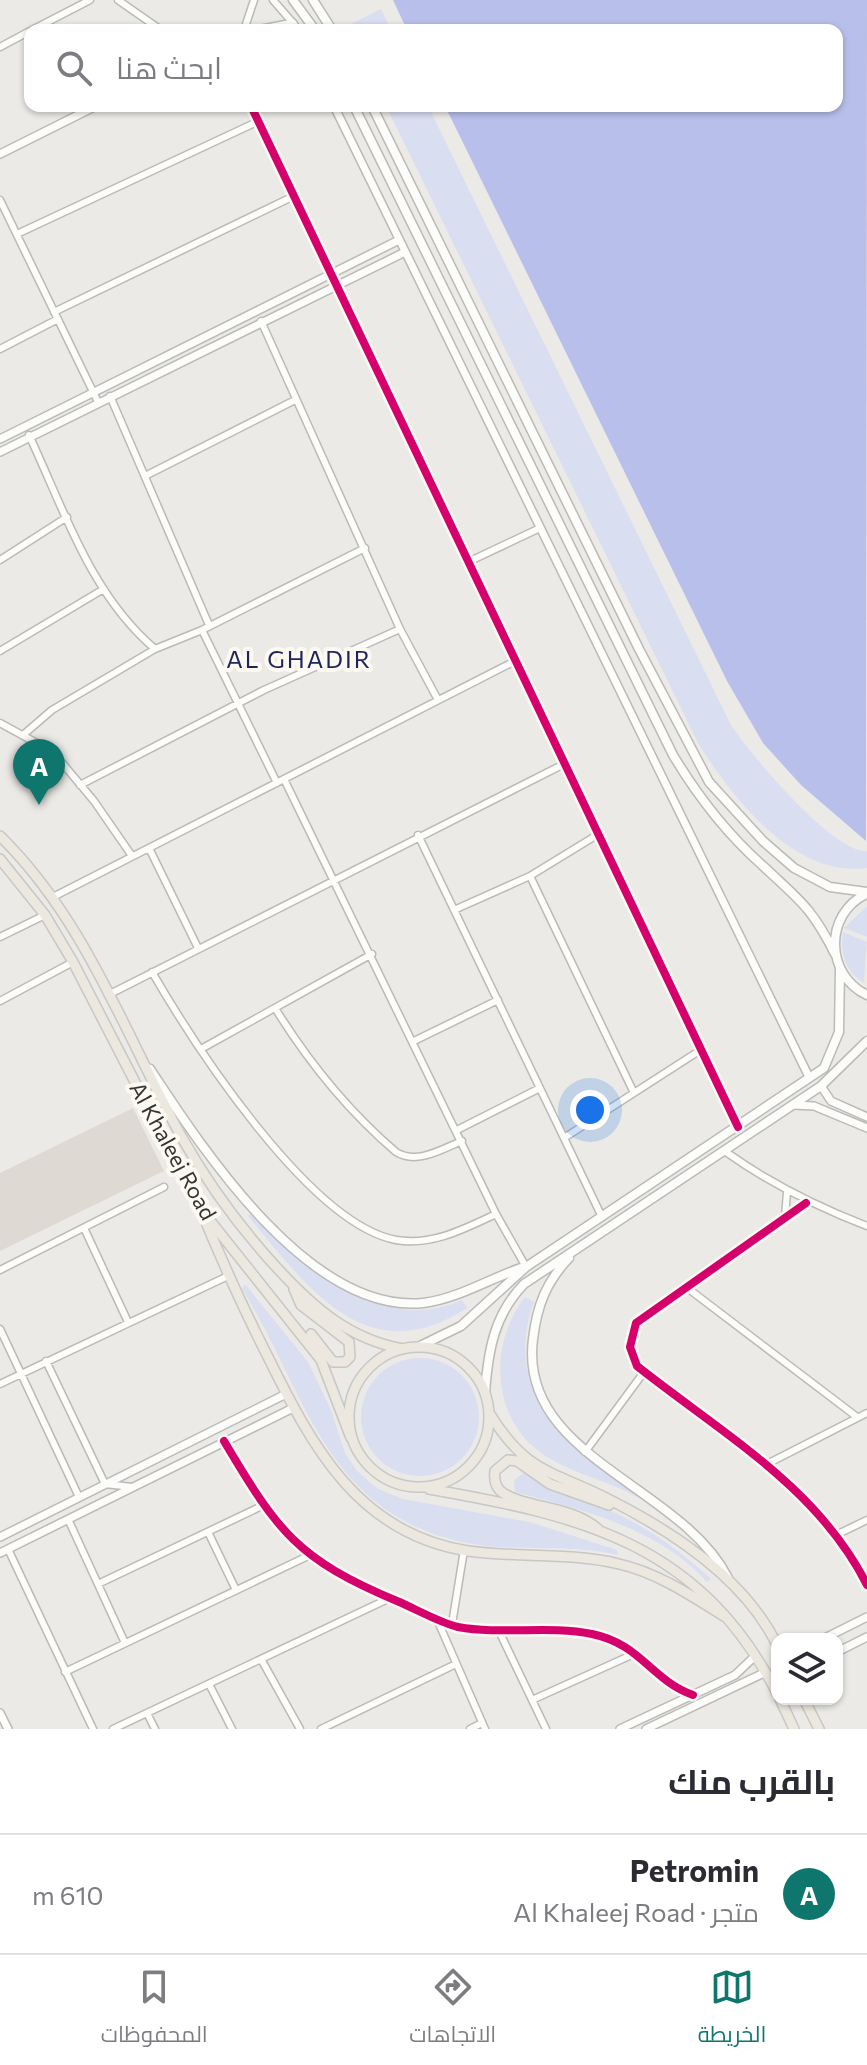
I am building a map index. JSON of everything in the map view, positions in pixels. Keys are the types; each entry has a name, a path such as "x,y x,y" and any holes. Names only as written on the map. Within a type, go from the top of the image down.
{"main road":[{"path":"293,0 311,24"},
{"path":"313,0 328,24"},
{"path":"357,112 673,755 699,796 725,828 803,900 835,954 840,969 842,1012 836,1043 824,1068 526,1267 461,1326 418,1347"},
{"path":"375,112 639,649 709,782 763,841 803,874 830,887 867,893"},
{"name":"Al Khaleej Road","path":"0,836 53,897 182,1136 222,1201 292,1284 339,1326 366,1340 403,1349"},
{"name":"Al Khaleej Road","path":"0,859 45,915 73,962 200,1208 321,1360 351,1438"},
{"path":"835,954 839,922 847,908 867,893"},
{"path":"840,969 850,983 867,995"},
{"path":"485,1393 492,1338 508,1302 532,1278 726,1152 821,1086 867,1041"},
{"path":"142,1057 231,1182 299,1251 345,1284 386,1300 424,1303 526,1267"},
{"path":"200,1208 228,1276 293,1408 330,1469 365,1503 408,1530 464,1550 578,1557 622,1565 658,1578 727,1618"},
{"path":"579,1247 543,1295 536,1312 532,1349 538,1385 548,1410 560,1428 585,1452 692,1530 720,1564 732,1586"},
{"path":"274,1298 333,1362 345,1362 352,1352 349,1342 301,1305 292,1284"},
{"path":"771,1633 732,1586 691,1549 628,1510 538,1469 508,1441 490,1413 485,1393 472,1371 460,1359 445,1351 418,1347 403,1349 374,1362 360,1378 349,1407 351,1438 361,1458 376,1473 396,1484 512,1505 604,1534 662,1560 703,1591 727,1618 771,1682"},
{"path":"418,1487 439,1484 458,1475 474,1461 485,1442 490,1413"},
{"path":"604,1534 572,1514 503,1494 496,1483 495,1471 508,1460 517,1461 550,1484 628,1510"},
{"path":"783,1705 794,1729"},
{"path":"807,1705 819,1729"}],"street":[{"path":"43,24 90,0"},
{"path":"118,0 152,24"},
{"path":"246,24 254,0"},
{"path":"273,0 293,24"},
{"path":"0,47 24,34"},
{"path":"0,154 84,112"},
{"path":"254,112 699,1051 738,1127"},
{"path":"337,112 809,1077"},
{"path":"17,234 259,121"},
{"path":"0,349 56,315 294,196"},
{"path":"0,200 98,402"},
{"path":"0,439 399,240"},
{"path":"0,452 29,435 405,252"},
{"path":"261,321 400,629 438,700"},
{"path":"110,396 147,475 209,625"},
{"path":"147,475 295,400"},
{"path":"29,435 102,590 133,630 155,649"},
{"path":"0,560 67,517"},
{"path":"468,562 540,528"},
{"path":"23,735 52,710 155,649 202,630 365,548"},
{"path":"0,651 102,590"},
{"path":"80,785 239,703 400,629"},
{"path":"202,630 334,878 496,1214 526,1267"},
{"path":"53,897 515,661"},
{"path":"0,723 53,752 132,856"},
{"path":"108,995 418,835 564,764"},
{"path":"418,835 602,1217"},
{"path":"454,910 530,876 597,835"},
{"path":"149,848 198,948"},
{"path":"530,876 634,1093"},
{"path":"0,937 45,915"},
{"path":"201,1049 372,954"},
{"path":"0,1001 73,962"},
{"path":"152,972 201,1049 279,1151 332,1204 359,1224 380,1236 417,1241 440,1238 496,1214"},
{"path":"414,1041 498,1000"},
{"path":"275,1008 304,1055 349,1110 396,1152 404,1157 418,1158 462,1141"},
{"path":"564,1138 699,1051"},
{"path":"821,1086 831,1101 867,1117"},
{"path":"457,1130 540,1088"},
{"path":"794,1105 814,1106 867,1128"},
{"path":"726,1152 806,1203 867,1226"},
{"path":"0,1270 164,1187"},
{"path":"785,1217 787,1192"},
{"path":"806,1203 636,1323 630,1347 637,1366 644,1372 767,1464 836,1535 867,1585"},
{"path":"84,1228 128,1322"},
{"path":"0,1384 228,1276"},
{"path":"686,1287 857,1417"},
{"path":"0,1329 79,1497"},
{"path":"46,1361 105,1484"},
{"path":"585,1452 644,1372"},
{"path":"0,1537 286,1394"},
{"path":"93,1729 4,1551 293,1408"},
{"path":"767,1464 867,1413"},
{"path":"224,1441 278,1527 308,1556 353,1582 452,1624 590,1633 621,1642 672,1687 693,1695"},
{"path":"105,1484 132,1487"},
{"path":"98,1584 264,1505"},
{"path":"68,1519 125,1643"},
{"path":"836,1535 867,1520"},
{"path":"208,1532 236,1590"},
{"path":"452,1624 464,1550"},
{"path":"65,1672 308,1556"},
{"path":"113,1729 390,1598"},
{"path":"436,1617 483,1726 470,1729"},
{"path":"835,1633 867,1617"},
{"path":"498,1629 546,1729"},
{"path":"843,1649 867,1637"},
{"path":"532,1700 636,1653"},
{"path":"620,1729 735,1675 755,1656"},
{"path":"261,1659 300,1729"},
{"path":"321,1729 456,1664"},
{"path":"646,1729 766,1672"},
{"path":"209,1684 232,1729"},
{"path":"0,1713 8,1729"},
{"path":"147,1713 155,1729"}],"shaded area":[{"path":"381,9 388,24 351,24"},
{"path":"389,112 431,112 731,725 773,778 814,820 852,847 867,851 867,868 840,868 815,861 791,848 748,810 699,745"},
{"path":"867,906 867,937 844,928"},
{"path":"843,932 867,942 864,983 845,962"},
{"path":"133,1108 164,1171 0,1251 0,1173"},
{"path":"251,1212 320,1273 373,1302 402,1309 432,1309 462,1300 467,1308 431,1326 399,1331 370,1326 342,1313 317,1294 248,1216"},
{"path":"245,1284 308,1362 331,1410 345,1453 357,1471 378,1489 403,1499 530,1522 617,1550 618,1555 581,1549 467,1543 419,1528 381,1506 350,1477 325,1444 242,1289"},
{"path":"525,1297 534,1302 526,1335 527,1366 535,1393 549,1417 568,1439 590,1460 641,1495 639,1498 544,1455 526,1440 513,1422 505,1402 501,1358 513,1316"},
{"path":"420,1358 443,1362 462,1375 475,1394 479,1417 475,1440 462,1459 443,1472 420,1476 397,1472 378,1459 365,1440 361,1417 365,1394 378,1375 397,1362"},
{"path":"525,1472 544,1486 637,1524 676,1549 711,1579 707,1582 688,1564 643,1535 592,1514 515,1492 514,1480"}],"water":[{"path":"393,0 867,0 866,841 801,785 763,743 727,681 448,112 843,112 843,24 404,24"}],"cycle path":[{"path":"254,112 738,1127"},
{"path":"806,1203 636,1323 630,1347 637,1366 733,1438 795,1490 846,1550 867,1585"},
{"path":"224,1441 276,1521 313,1556 335,1571 458,1627 576,1631 609,1639 634,1654 666,1681 693,1695"}],"place":[{"name":"Petromin","path":"39,805"}],"district":[{"name":"AL GHADIR","path":"299,660"}]}
